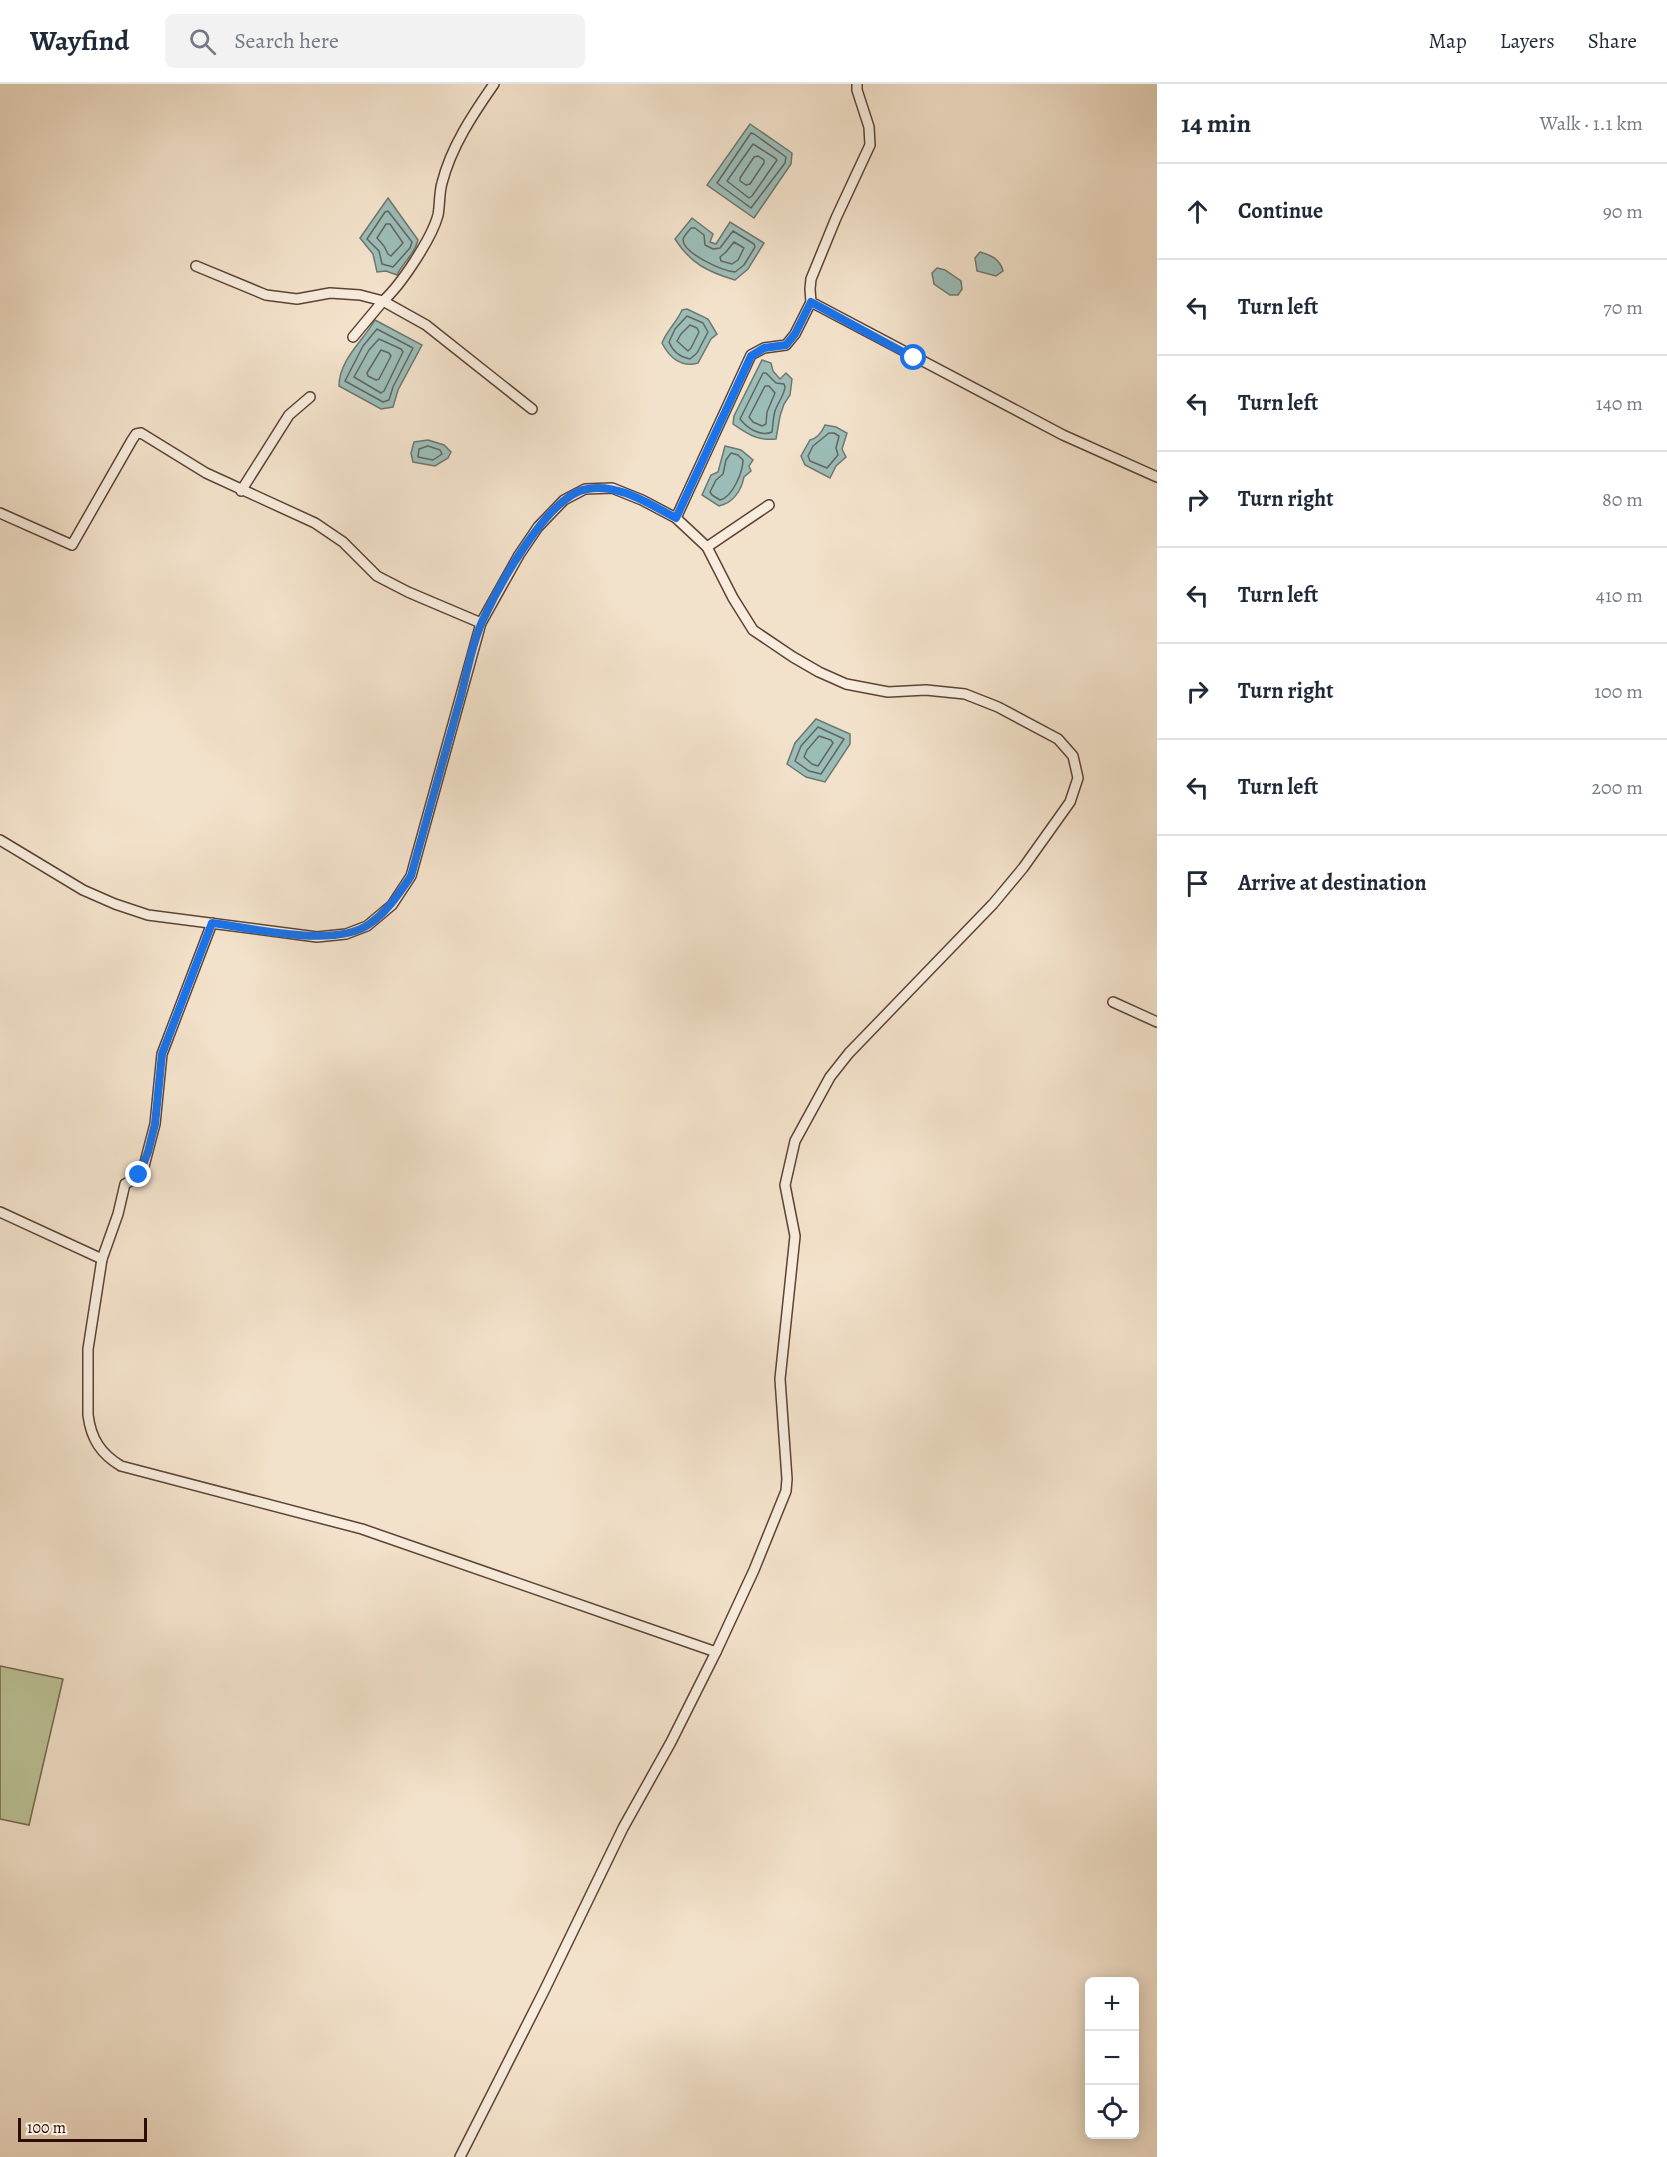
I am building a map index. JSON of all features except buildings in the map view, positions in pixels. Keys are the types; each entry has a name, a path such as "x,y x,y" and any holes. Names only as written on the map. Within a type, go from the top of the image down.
{"street":[{"path":"353,337 383,301 392,294 426,242 437,216 442,183 457,145 468,123 494,84"},
{"path":"676,518 751,356 764,348 786,345 795,334 811,302 811,279 870,145 869,127 857,84"},
{"path":"196,266 266,295 297,299 330,293 360,295 383,301 426,326 532,409"},
{"path":"811,302 1063,435 1157,477"},
{"path":"241,490 289,415 310,397"},
{"path":"0,513 72,545 132,440 136,434 141,434 206,473 315,523 343,542 377,576 408,592 481,623"},
{"path":"0,840 83,890 148,915 317,937 346,934 367,926 392,905 411,876 481,623 519,555 538,527 564,500 585,489 612,488 642,500 676,518 707,548 753,630 819,672 846,684 888,692 926,690 965,694 998,707 1058,739 1073,756 1078,778 1070,802 1023,868 993,904 849,1053 830,1077 795,1141 785,1185 795,1236 780,1378 786,1491 754,1570 716,1652 671,1742 623,1828 460,2157"},
{"path":"707,548 769,505"},
{"path":"212,923 162,1054 155,1124 148,1152 139,1175 125,1184 118,1214 102,1259 88,1349 88,1415 90,1426 104,1455 133,1469 362,1529 716,1652"},
{"path":"1113,1002 1157,1022"},
{"path":"0,1212 102,1259"}],"green space":[{"path":"0,1666 63,1679 29,1825 0,1819"}],"water":[{"path":"750,124 792,153 791,164 754,218 707,185"},
{"path":"388,198 418,240 397,275 386,271 377,272 373,254 360,238"},
{"path":"692,218 713,234 710,242 716,244 730,222 764,243 748,269 735,280 725,277 700,266 675,239"},
{"path":"980,252 995,258 1003,271 996,276 977,271 975,258"},
{"path":"937,268 945,270 961,281 962,289 958,295 950,295 934,284 932,273"},
{"path":"687,309 708,319 717,334 711,339 698,363 692,364 676,360 662,343 682,310"},
{"path":"375,320 422,345 398,390 393,407 381,409 339,386 347,359"},
{"path":"762,360 771,363 773,371 780,379 786,373 792,379 790,395 780,416 776,439 758,438 733,424 734,416"},
{"path":"825,425 836,427 847,433 842,449 846,457 836,466 830,478 805,465 801,456 810,440 823,430"},
{"path":"428,440 444,445 451,452 448,458 435,466 413,462 411,453 414,442"},
{"path":"725,446 741,450 753,460 749,466 751,471 744,477 736,496 719,506 702,495 711,475 718,472"},
{"path":"816,719 850,734 850,744 825,782 806,777 787,764 795,743"}],"route":[{"path":"139,1175 155,1124 162,1054 212,923 317,937 346,934 367,926 392,905 411,876 481,623 519,555 538,527 564,500 585,489 612,488 642,500 676,518 751,356 764,348 786,345 795,334 811,302 914,358"}]}
